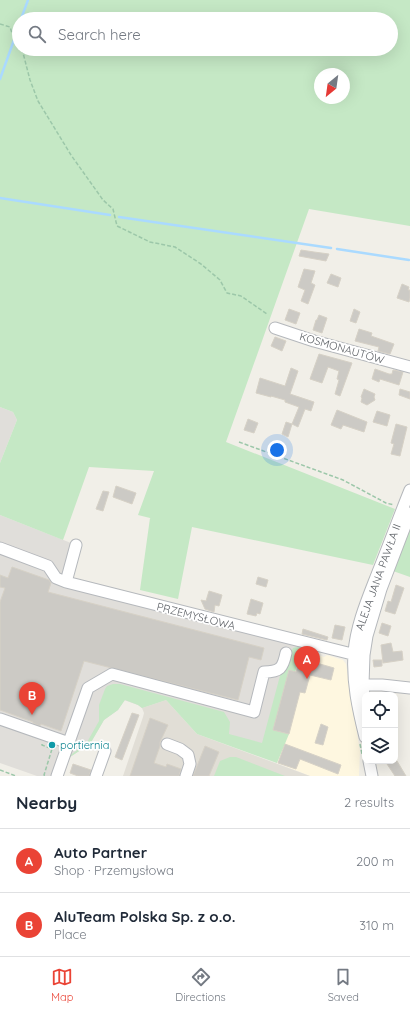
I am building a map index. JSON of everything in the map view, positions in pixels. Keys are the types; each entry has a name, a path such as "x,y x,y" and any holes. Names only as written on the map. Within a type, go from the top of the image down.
{"street":[{"name":"KOSMONAUTÓW","path":"275,328 314,341 410,367"},
{"name":"ALEJA JANA PAWŁA II","path":"363,728 357,706 361,659 380,589 408,511 410,490"},
{"path":"0,548 48,566 56,578 66,582 76,545"},
{"name":"PRZEMYSŁOWA","path":"66,582 361,659"},
{"path":"57,776 88,688 112,674 254,712 264,672 271,672 280,669 284,663 286,654"},
{"path":"361,659 368,673 384,685"},
{"name":"ALEJA JANA PAWŁA II","path":"359,684 362,696"},
{"path":"359,684 410,688"},
{"path":"0,719 69,743"},
{"path":"167,744 180,749 188,755 190,764 186,776"},
{"path":"96,776 105,751"},
{"path":"370,764 372,776"}],"path":[{"path":"0,24 10,28 12,33"},
{"path":"24,56 30,80 38,101 71,155 103,200 113,209 117,226 150,242 175,247 201,264 220,280 227,293 241,296 267,314"},
{"path":"239,442 343,480 386,502 408,511"},
{"path":"42,745 52,749 44,775 46,776"},
{"path":"0,770 16,776"}],"shaded area":[{"path":"0,407 13,412 17,420 0,463"},
{"path":"0,515 71,543 61,585 303,648 295,672 289,670 273,730 277,763 166,700 142,708 124,700 118,710 104,720 90,744 70,757 63,776 37,776 0,763"},
{"path":"303,648 318,652 319,655 324,657 327,655 343,660 346,664 360,751 359,776 310,776 277,763 288,734 273,730 289,670 296,669"},
{"path":"166,700 197,734 310,776 123,776 143,717 144,713 142,708"}],"green space":[{"path":"0,0 410,0 410,226 309,209 226,442 395,509 373,565 192,527 178,599 140,590 150,518 138,515 154,471 89,467 63,540 0,515 0,463 17,420 13,412 0,407"},
{"path":"410,528 410,577 393,571"},
{"path":"293,648 303,648 300,661 298,661 295,672 289,670 273,730 289,734 277,763 197,734 166,700 142,708 125,700 118,710 104,720 90,744 70,757 63,776 69,756 86,744 99,721 99,705 105,689 107,686 113,684 120,684 224,712 230,722 229,734 262,743 281,672"},
{"path":"230,757 236,757 285,776 214,776 220,761"}],"building":[{"path":"301,250 329,254 326,261 299,256"},
{"path":"304,269 315,271 311,283 315,285 308,304 301,301 305,290 298,287"},
{"path":"331,274 341,278 338,287 327,283"},
{"path":"402,284 409,287 409,302 397,298"},
{"path":"289,309 300,313 296,324 285,320"},
{"path":"354,309 360,312 356,323 350,321"},
{"path":"319,315 327,318 322,333 313,330"},
{"path":"359,329 372,333 371,336 394,344 390,354 378,351 379,347 355,341"},
{"path":"275,337 286,341 282,351 271,346"},
{"path":"319,354 352,363 340,396 335,394 339,380 337,379 339,371 328,367 322,383 310,379"},
{"path":"291,368 298,371 290,394 314,402 311,411 305,409 298,427 292,424 299,407 285,402 285,400 256,393 260,378 285,386"},
{"path":"375,369 389,374 392,374 393,370 403,372 399,385 380,379 379,382 372,379"},
{"path":"364,389 375,394 375,400 367,405 361,402"},
{"path":"400,389 410,392 410,399 399,395"},
{"path":"337,410 367,422 364,432 343,425 341,429 331,425"},
{"path":"377,411 390,415 387,426 373,422"},
{"path":"248,419 258,423 254,433 244,430"},
{"path":"286,422 292,424 288,437 282,434"},
{"path":"396,424 407,427 400,456 391,454 394,444 391,443"},
{"path":"116,486 136,493 132,504 113,497"},
{"path":"103,491 109,492 103,511 96,509"},
{"path":"12,567 49,580 51,583 48,592 264,648 261,660 249,657 238,700 84,661 61,731 41,724 40,726 0,710 0,602 5,588 0,587 0,575 8,578"},
{"path":"258,577 268,580 266,587 256,584"},
{"path":"396,585 404,588 395,614 385,611 388,601 391,602"},
{"path":"209,591 222,595 219,606 215,605 214,612 205,609 201,600 206,601"},
{"path":"251,599 263,603 260,614 257,613 256,616 247,614"},
{"path":"382,623 391,626 388,636 379,633"},
{"path":"335,625 345,627 342,640 332,638"},
{"path":"303,629 328,637 327,640 302,634"},
{"path":"391,643 393,652 402,651 403,660 383,663 381,645"},
{"path":"301,658 334,668 331,680 310,675 305,693 300,692 289,734 273,730 289,670 296,672"},
{"path":"373,660 382,660 382,666 374,667"},
{"path":"132,713 139,715 122,760 115,757"},
{"path":"150,718 168,725 160,742 154,763 166,767 167,764 181,769 179,776 130,776"},
{"path":"321,724 328,727 323,745 315,743"},
{"path":"285,744 341,765 338,774 300,759 296,769 278,763"},
{"path":"205,746 219,752 209,776 193,776"},
{"path":"398,763 406,776 395,776 387,764 398,764"},
{"path":"73,764 91,770 89,776 78,776 70,773"}],"waterway":[{"path":"24,12 28,0"},
{"path":"0,79 12,46"},
{"path":"0,198 110,215"},
{"path":"119,217 331,248"},
{"path":"337,249 409,260"}],"place":[{"name":"Auto Partner","path":"307,679"},
{"name":"AluTeam Polska Sp. z o.o.","path":"32,715"},
{"name":"portiernia","path":"52,745"}]}
